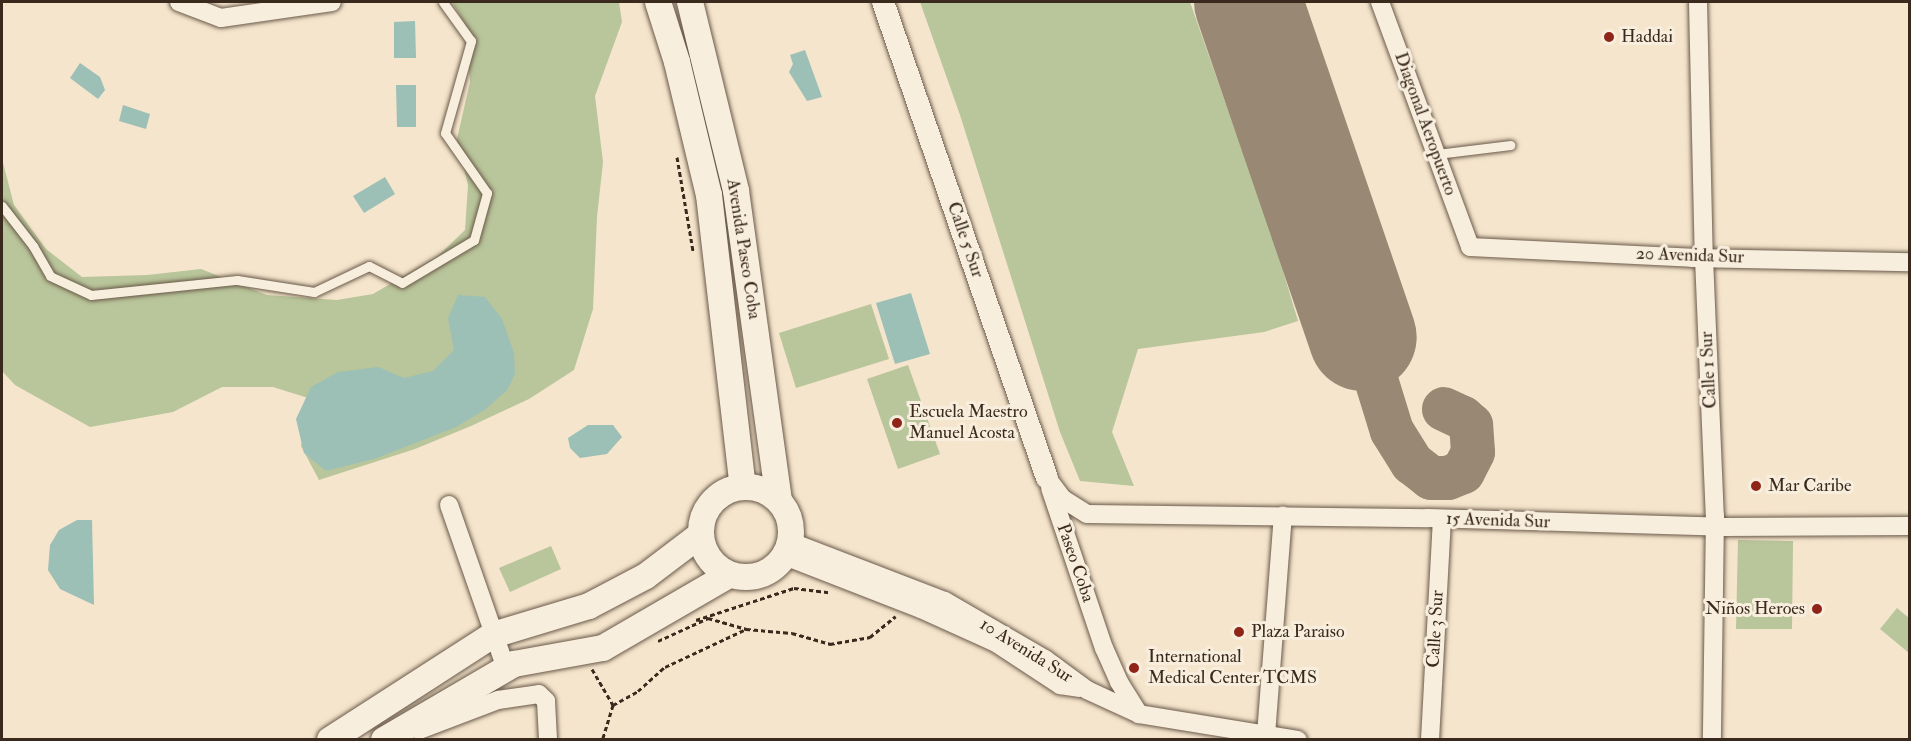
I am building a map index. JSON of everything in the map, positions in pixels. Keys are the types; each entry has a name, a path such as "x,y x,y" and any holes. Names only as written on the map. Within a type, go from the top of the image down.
{"main road":[{"name":"Avenida Paseo Coba","path":"658,2 677,62 709,195 734,485"},
{"name":"Avenida Paseo Coba","path":"690,2 736,191 779,501"},
{"path":"330,740 493,635 589,606 646,576 698,528 713,501 734,485 762,490 779,501 788,513 792,527 788,549 766,574 754,578 729,575 709,559 698,528"},
{"path":"384,740 514,664 603,648 729,575"}],"street":[{"path":"179,2 221,18 332,2"},
{"name":"Calle 5 Sur","path":"883,2 1047,478"},
{"name":"Diagonal Aeropuerto","path":"1380,2 1470,247"},
{"name":"Calle 1 Sur","path":"1698,2 1704,258 1715,526 1712,740"},
{"name":"20 Avenida Sur","path":"1470,247 1704,258 1910,262"},
{"path":"1047,478 1063,500 1087,514 1078,520 1068,546"},
{"name":"Paseo Coba","path":"1047,478 1104,648 1119,682 1139,714"},
{"path":"449,505 506,669"},
{"name":"15 Avenida Sur","path":"1087,514 1715,526 1910,526"},
{"path":"1266,735 1283,516"},
{"name":"Calle 3 Sur","path":"1430,740 1442,519"},
{"name":"10 Avenida Sur","path":"788,549 996,643 1060,685 1087,690 1139,714"},
{"name":"Paseo Coba","path":"1087,690 1100,683 1106,666 1104,648"},
{"path":"392,740 498,700 539,694 546,701 548,740"},
{"path":"1139,714 1298,740"}],"lane":[{"path":"2,206 33,246 50,276 91,295 237,280 314,292 369,266 402,283 474,240 487,193 445,133 471,41 443,2"},
{"path":"1437,154 1510,145"}],"path":[{"path":"676,149 694,254"},
{"path":"698,528 734,485"},
{"path":"663,632 794,588 831,592"},
{"path":"653,643 708,618 746,629 792,633 830,644 870,637 898,614 887,611"},
{"path":"602,740 613,705 638,691 665,667 746,629"},
{"path":"599,665 591,668 613,705"}],"green space":[{"path":"452,2 619,2 622,22 595,96 603,162 597,217 593,309 574,370 529,399 471,426 415,449 319,480 301,446 308,398 273,387 222,387 173,412 90,427 15,385 2,371 2,159 14,205 46,249 82,277 147,275 201,269 267,295 337,300 373,294 438,256 465,230 468,185 457,139 470,82 465,24"},
{"path":"920,2 1190,2 1274,241 1298,321 1264,332 1138,349 1112,432 1134,486 1080,481 1060,432 960,115"},
{"path":"871,304 889,359 796,388 779,333"},
{"path":"908,365 940,454 898,469 867,379"},
{"path":"1738,540 1793,541 1792,629 1736,629"},
{"path":"551,546 561,569 510,592 499,568"},
{"path":"1897,608 1909,618 1909,653 1880,629"}],"water":[{"path":"415,21 416,58 394,58 394,22"},
{"path":"805,50 822,97 807,101 789,72 793,64 790,55"},
{"path":"80,63 100,77 105,90 98,99 70,78"},
{"path":"396,85 416,85 416,127 397,127"},
{"path":"123,105 150,114 146,129 119,121"},
{"path":"385,177 395,194 364,213 353,196"},
{"path":"911,293 930,354 895,364 876,303"},
{"path":"458,295 485,297 502,319 514,353 515,374 507,390 486,409 456,427 377,458 326,471 304,453 296,419 311,387 338,372 378,367 404,378 433,371 454,350 448,318"},
{"path":"588,425 613,425 622,437 607,454 580,458 570,448 568,438"},
{"path":"77,520 92,520 94,605 60,589 48,570 50,545 59,530"}],"taxiway":[{"path":"1363,337 1392,431 1412,463 1431,478 1448,478 1463,472 1473,452 1471,425 1463,418 1444,409"}],"runway":[{"path":"1248,2 1363,337"}],"place":[{"name":"Haddai","path":"1609,37"},
{"name":"Escuela Maestro Manuel Acosta","path":"897,423"},
{"name":"Mar Caribe","path":"1756,486"},
{"name":"Niños Heroes","path":"1817,609"},
{"name":"Plaza Paraiso","path":"1239,632"},
{"name":"International Medical Center TCMS","path":"1134,668"}]}
